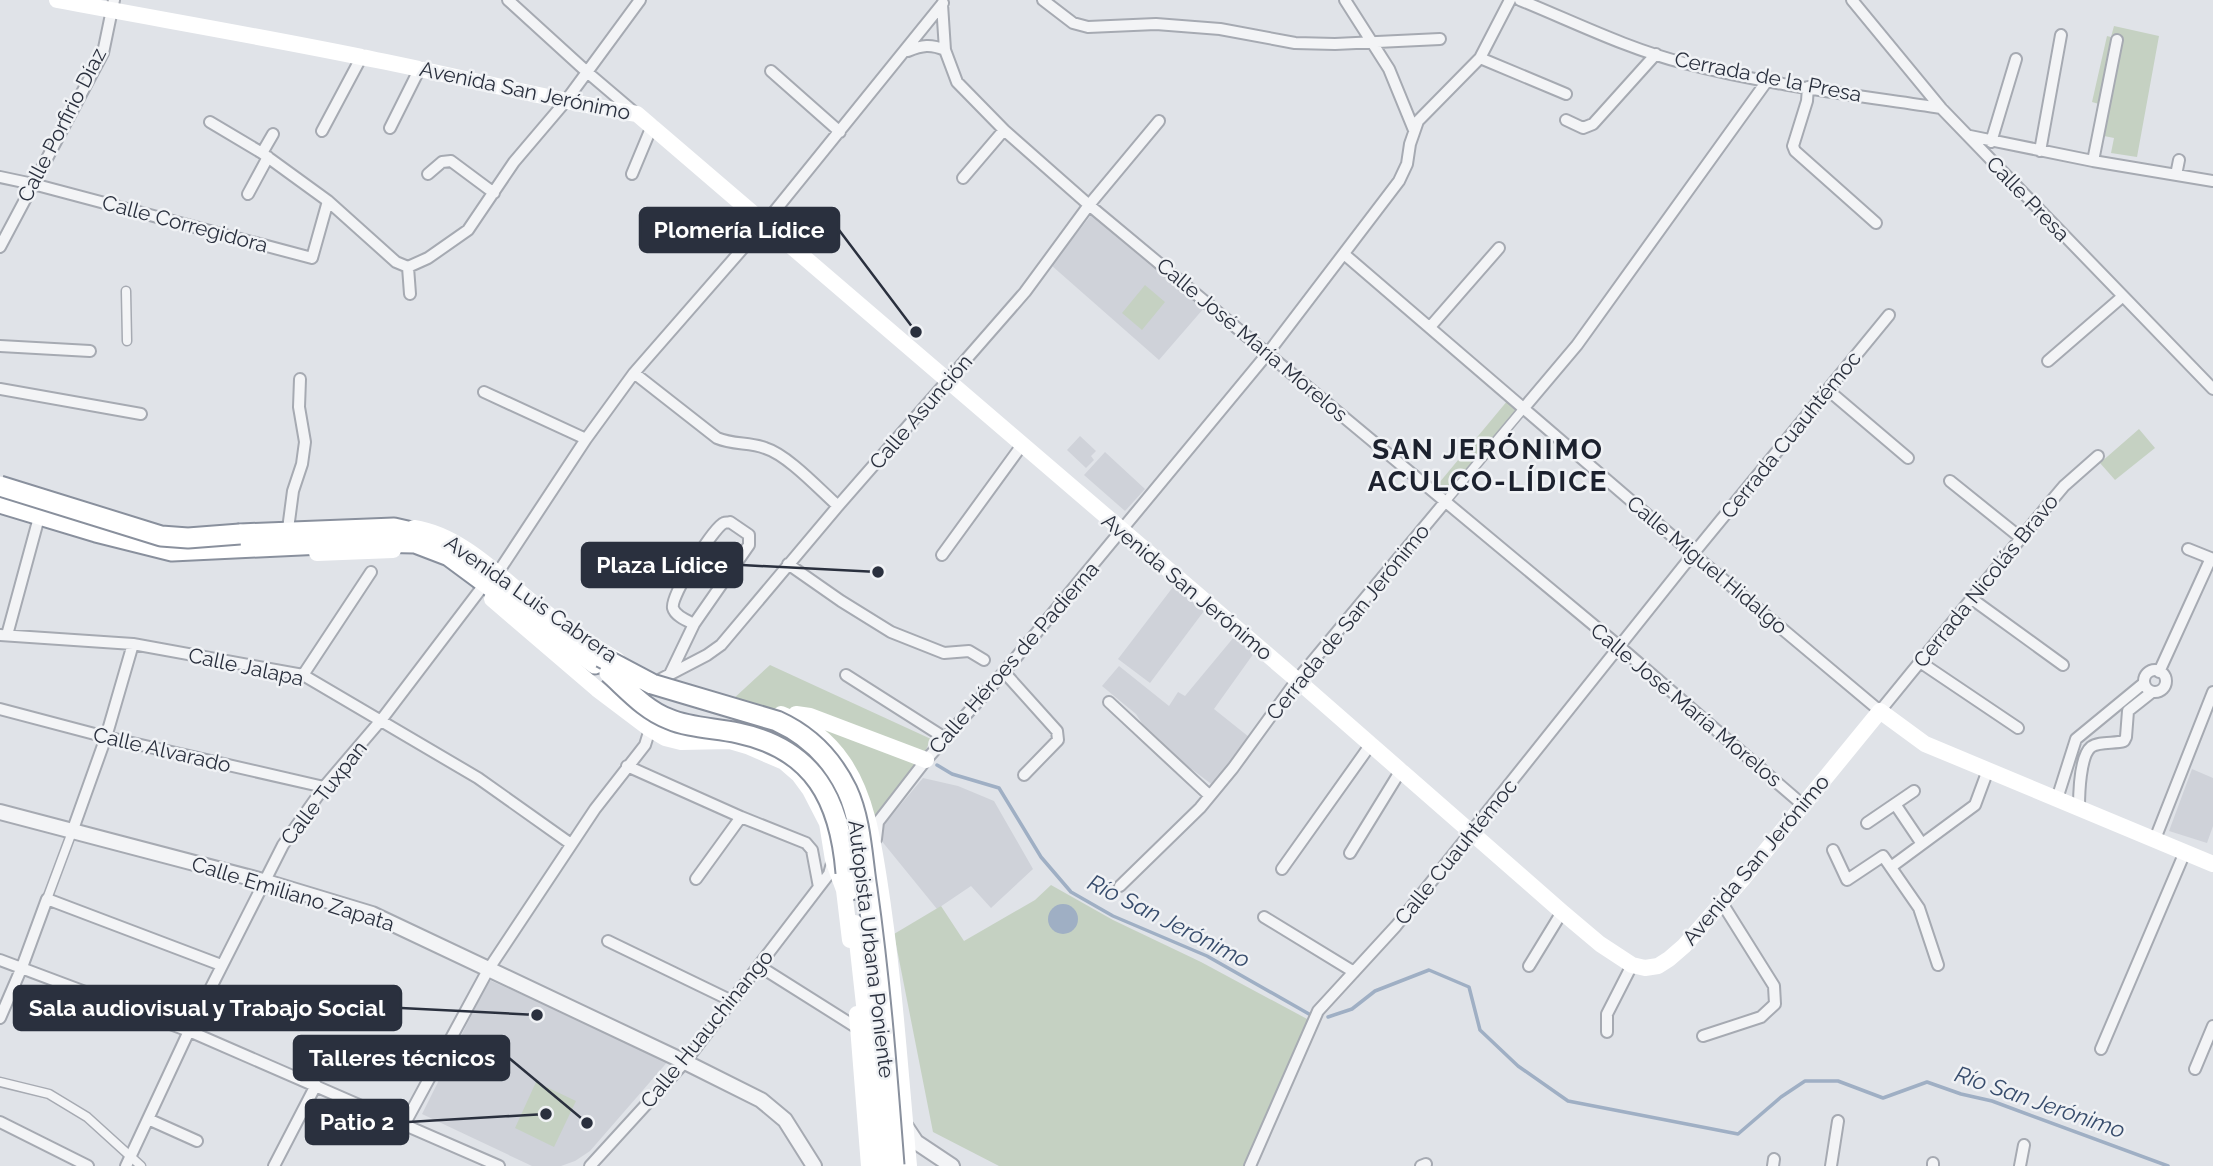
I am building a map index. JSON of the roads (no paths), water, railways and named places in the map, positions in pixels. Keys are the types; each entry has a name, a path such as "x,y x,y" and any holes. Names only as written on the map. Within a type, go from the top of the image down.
{"highway":[{"name":"Autopista Urbana Poniente","path":"0,486 168,537 394,528 419,532 455,549 576,640 617,667 652,684 777,721 805,737 820,750 842,780 849,793 859,833 879,982 893,1166"},
{"name":"Autopista Urbana Poniente","path":"0,505 172,551 365,542 415,543 449,556 570,648 613,666 642,689 787,736 815,760 836,793 847,827 893,1166"},
{"path":"613,666 642,703 657,714 672,721 763,738 799,759 814,773 835,811 844,850 845,880"}],"main road":[{"name":"Avenida San Jerónimo","path":"57,0 113,5 420,68 565,102 637,114 1297,680 1562,912 1600,944 1632,965 1645,968 1658,966 1685,946 1880,711"},
{"name":"Avenida Luis Cabrera","path":"0,486 162,536 374,525 424,529 438,534 498,574 613,666 666,676 763,708 805,724 821,736 845,764 862,803 875,851 886,916 905,1124 893,1166"},
{"name":"Avenida Luis Cabrera","path":"0,505 38,521 121,546 172,556 412,551 445,562 597,689 650,729 681,742 730,741 764,751 784,762 799,775 823,813 845,880 855,923 868,1041 893,1166"},
{"path":"597,689 601,670 613,666"},
{"path":"763,708 810,716 926,761"},
{"path":"1880,711 1925,744 2213,864"},
{"name":"Avenida Luis Cabrera","path":"665,737 728,725 774,736 797,750 824,779 838,810 844,833 845,880 869,1166"},
{"path":"850,775 868,843 879,905 887,981 893,1166"},
{"path":"863,1078 869,1089 877,1095 894,1092 902,1082"}],"street":[{"path":"508,0 637,114"},
{"path":"210,122 265,155 328,201 396,262 408,267 428,258 468,230 514,162 565,102 639,0"},
{"path":"1043,0 1073,23 1088,27 1156,24 1220,29 1295,44 1440,39"},
{"path":"1345,0 1389,69 1414,130"},
{"name":"Calle Héroes de Padierna","path":"875,851 878,822 945,738 1004,672 1268,353 1399,181 1407,164 1414,130 1425,113 1480,58 1510,0"},
{"name":"Cerrada de la Presa","path":"1520,0 1682,63 1767,81 1941,108"},
{"name":"Calle Presa","path":"1852,0 1941,108 2213,389"},
{"path":"498,574 586,439 634,373 765,223 905,52 941,1"},
{"name":"Calle José María Morelos","path":"941,1 945,50 957,82 1004,130 1089,205 1620,647 1803,805"},
{"name":"Calle Porfirio Díaz","path":"0,247 103,53 113,5"},
{"path":"2040,151 2061,35"},
{"path":"2093,161 2117,40"},
{"path":"905,52 919,46 933,45 945,50"},
{"path":"1566,120 1583,128 1593,124 1656,54"},
{"path":"322,131 362,57"},
{"path":"1480,58 1566,94"},
{"path":"1991,142 2015,60"},
{"path":"390,128 420,68"},
{"path":"771,71 840,132"},
{"name":"Cerrada de San Jerónimo","path":"1120,886 1200,808 1233,768 1297,680 1577,345 1767,81"},
{"path":"1808,87 1807,101 1793,146 1795,151 1875,223"},
{"name":"Calle Asunción","path":"666,676 722,645 788,564 1025,292 1089,205 1159,121"},
{"path":"632,174 652,126"},
{"path":"962,178 1004,130"},
{"path":"248,194 273,134"},
{"path":"1967,136 2213,181"},
{"path":"2176,175 2179,160"},
{"path":"428,174 442,162 451,161 494,193"},
{"name":"Calle Corregidora","path":"0,177 312,258 328,201"},
{"path":"1430,327 1499,248"},
{"name":"Calle Miguel Hidalgo","path":"1344,254 1880,711"},
{"path":"408,267 410,294"},
{"path":"126,291 127,341"},
{"path":"2048,361 2122,297"},
{"name":"Cerrada Cuauhtémoc","path":"1693,554 1889,315"},
{"path":"0,346 90,351"},
{"path":"634,373 717,438 766,448 778,455 838,506"},
{"path":"288,529 293,491 302,464 305,442 299,407 300,379"},
{"path":"0,389 141,414"},
{"path":"1828,390 1908,458"},
{"path":"484,392 586,439"},
{"path":"942,555 1022,445"},
{"name":"Cerrada Nicolás Bravo","path":"1880,711 2064,486 2098,456"},
{"path":"1950,481 2021,538"},
{"path":"3,635 38,521"},
{"path":"666,676 693,626 749,545 749,535 730,522 721,525 696,559 675,597 672,606 674,611 693,626"},
{"path":"2159,671 2212,558 2188,549"},
{"name":"Calle Cuauhtémoc","path":"1250,1166 1318,1011 1396,926 1693,554"},
{"path":"788,564 891,632 944,653 969,651 984,660"},
{"path":"303,675 371,572"},
{"name":"Calle Tuxpan","path":"128,1162 221,965 283,845 324,788 382,719 480,590"},
{"path":"1972,599 2063,665"},
{"name":"Calle Jalapa","path":"3,635 133,645 303,675 382,719 478,778 571,844"},
{"path":"0,1018 22,967 106,737 133,645"},
{"path":"1920,662 2018,728"},
{"path":"2079,808 2080,783 2089,750 2094,746 2124,741 2128,711 2148,687 2148,673 2159,671"},
{"path":"2148,687 2160,691 2165,685 2165,677 2159,671"},
{"path":"1004,672 1059,736 1024,775"},
{"path":"846,675 945,738"},
{"path":"2057,799 2076,739 2148,687"},
{"path":"2155,839 2213,692"},
{"path":"1109,702 1210,796"},
{"name":"Calle Alvarado","path":"0,709 324,788"},
{"path":"404,1125 488,970 571,844 645,745 650,729"},
{"path":"1282,869 1371,744"},
{"path":"627,766 806,843 812,850 819,887"},
{"path":"1350,853 1401,770"},
{"path":"1891,867 1975,805 1988,770"},
{"path":"1867,823 1914,791"},
{"path":"1895,804 1922,844"},
{"name":"Calle Emiliano Zapata","path":"0,812 263,881 372,914 685,1062 774,1109 785,1121 814,1166"},
{"path":"696,878 741,817"},
{"path":"1833,850 1847,880 1883,856 1919,908 1938,965"},
{"path":"2101,1049 2185,852"},
{"name":"Calle Huauchinango","path":"590,1166 685,1062 829,874 845,880"},
{"path":"47,899 221,965"},
{"path":"1703,1036 1761,1017 1774,1003 1774,986 1722,903"},
{"path":"1529,966 1562,912"},
{"path":"1264,917 1354,972"},
{"path":"608,940 732,1001"},
{"path":"0,960 189,1031 499,1166"},
{"path":"1607,1032 1607,1014 1632,965"},
{"path":"759,966 859,1030"},
{"path":"2195,1069 2213,1026"},
{"path":"0,1082 49,1094 87,1117 128,1162 141,1166"},
{"path":"280,1164 316,1085"},
{"path":"148,1119 197,1141"},
{"path":"1831,1166 1838,1121"},
{"path":"0,1122 88,1166"},
{"path":"905,1124 916,1142 952,1166"},
{"path":"2020,1166 2024,1145"}],"water":[{"path":"1063,904 1074,908 1078,919 1074,930 1063,934 1052,930 1048,919 1052,908"}],"waterway":[{"name":"Río San Jerónimo","path":"937,765 952,774 999,788 1041,857 1071,892 1113,916 1207,956 1309,1014"},
{"name":"Río San Jerónimo","path":"1328,1017 1352,1009 1375,991 1429,970 1469,987 1480,1030 1518,1066 1568,1101 1738,1134 1781,1097 1805,1081 1838,1081 1883,1098 1927,1082 1992,1101 2168,1166"}],"place":[{"name":"Plomería Lídice","path":"916,332"},
{"name":"Plaza Lídice","path":"878,572"},
{"name":"Sala audiovisual y Trabajo Social","path":"537,1015"},
{"name":"Patio 2","path":"546,1114"},
{"name":"Talleres técnicos","path":"587,1123"}],"district":[{"name":"SAN JERÓNIMO ACULCO-LÍDICE","path":"1488,465"}]}
